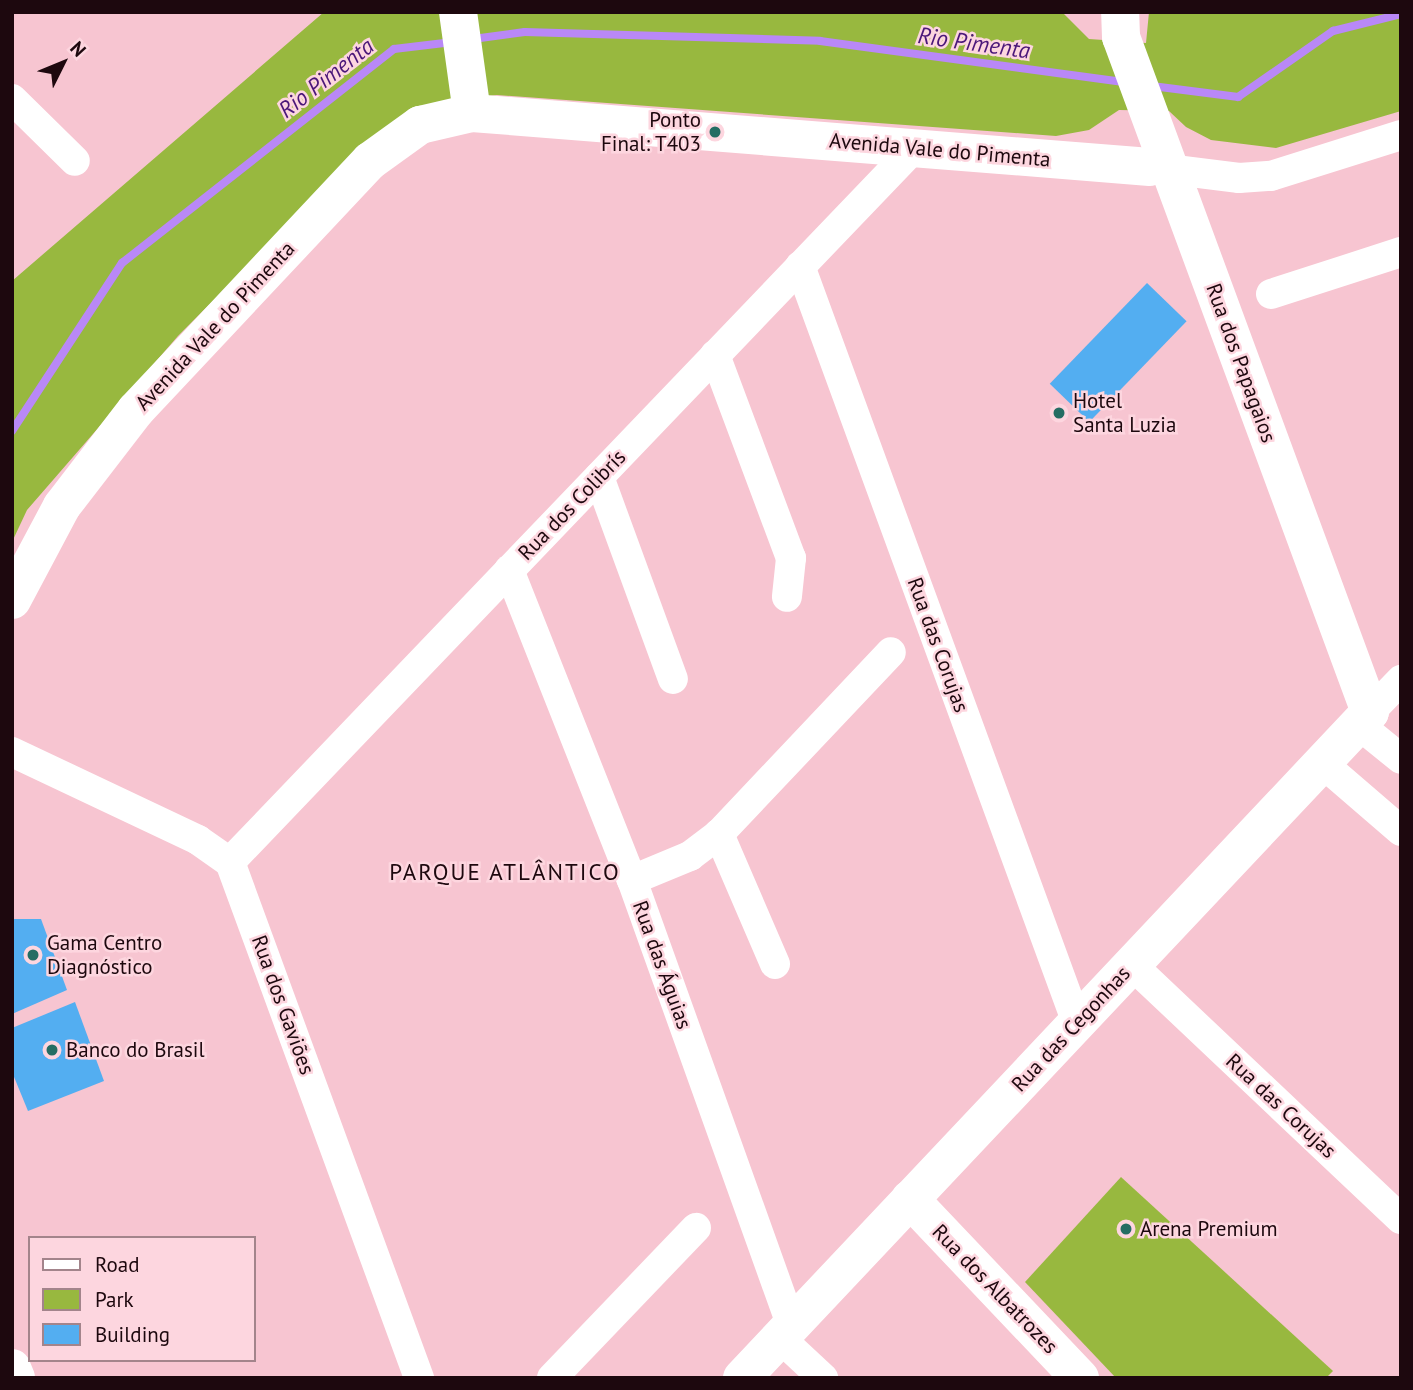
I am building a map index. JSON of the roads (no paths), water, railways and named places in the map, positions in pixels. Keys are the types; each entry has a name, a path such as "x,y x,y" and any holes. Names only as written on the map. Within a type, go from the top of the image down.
{"street":[{"path":"458,12 470,96"},
{"name":"Rua dos Papagaios","path":"1120,25 1153,126 1159,167 1364,718"},
{"name":"Avenida Vale do Pimenta","path":"12,600 90,465 136,410 360,171 408,130 470,96 914,148 1159,167 1227,177 1271,176 1401,135"},
{"path":"12,99 75,161"},
{"name":"Rua dos Colibrís","path":"230,862 914,148"},
{"path":"1271,294 1401,252"},
{"name":"Rua das Corujas","path":"800,266 1076,1023"},
{"path":"715,355 792,558 787,597"},
{"path":"599,477 673,679"},
{"name":"Rua das Águias","path":"509,570 632,880 786,1331"},
{"path":"632,880 690,856 719,834 891,652"},
{"name":"Rua das Cegonhas","path":"742,1378 1401,680"},
{"path":"1364,718 1401,759"},
{"path":"12,752 198,840 230,862"},
{"path":"1322,763 1401,831"},
{"path":"719,834 775,964"},
{"name":"Rua dos Gaviões","path":"230,862 419,1378"},
{"name":"Rua das Corujas","path":"1132,965 1401,1219"},
{"name":"Rua dos Albatrozes","path":"910,1199 1080,1378"},
{"path":"552,1378 696,1228"},
{"path":"786,1331 823,1378"},
{"path":"12,1368 16,1378"}],"waterway":[{"name":"Rio Pimenta","path":"1152,86 1238,97 1333,31 1401,14"},
{"name":"Rio Pimenta","path":"473,39 525,32 820,41 1125,82"},
{"name":"Rio Pimenta","path":"12,431 122,263 394,49 453,42"}],"place":[{"name":"Ponto Final: T403","path":"715,132"},
{"name":"Hotel Santa Luzia","path":"1059,413"},
{"name":"Gama Centro Diagnóstico","path":"33,955"},
{"name":"Banco do Brasil","path":"52,1050"},
{"name":"Arena Premium","path":"1126,1229"}],"district":[{"name":"PARQUE ATLÂNTICO","path":"505,872"}]}
